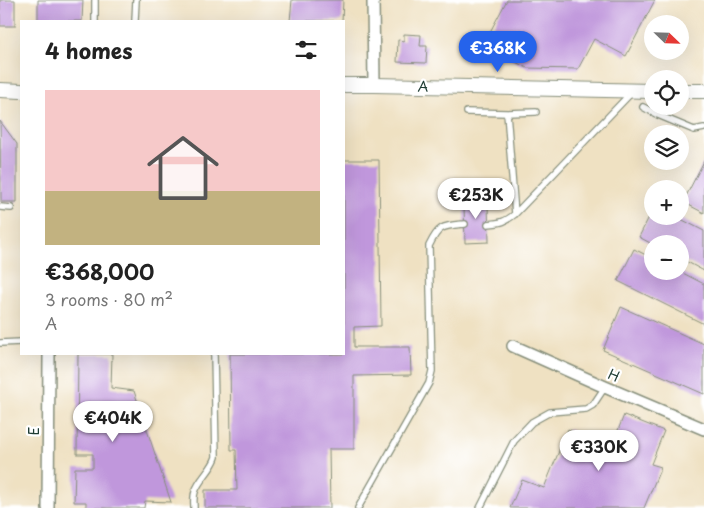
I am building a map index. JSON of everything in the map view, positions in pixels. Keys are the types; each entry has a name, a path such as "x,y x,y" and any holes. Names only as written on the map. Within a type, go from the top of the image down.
{"street":[{"path":"373,0 374,85"},
{"name":"Α","path":"345,85 644,91"},
{"path":"0,90 20,91"},
{"path":"689,91 704,90"},
{"name":"Η","path":"512,346 704,429"},
{"name":"Ε","path":"48,508 49,355"}],"lane":[{"path":"95,0 95,20"},
{"path":"135,20 136,0"},
{"path":"488,224 501,223 515,214 634,91"},
{"path":"643,107 694,130 704,128"},
{"path":"466,112 536,112"},
{"path":"507,113 515,214"},
{"path":"0,207 11,208"},
{"path":"358,508 429,383 432,371 429,246 435,234 445,226 465,224"},
{"path":"0,343 20,342"},
{"path":"194,508 194,493 214,464 216,457 214,355"},
{"path":"480,508 514,441 532,422 550,412 586,409 593,405 605,387"}],"building":[{"path":"0,0 15,0 15,26 0,26"},
{"path":"38,0 83,0 82,20 38,20"},
{"path":"292,0 343,0 342,20 290,20"},
{"path":"507,0 655,0 647,15 644,15 644,21 626,56 594,39 578,69 527,68 483,45"},
{"path":"404,34 421,35 420,46 427,46 426,63 397,62 398,40 404,41"},
{"path":"0,121 17,144 17,202 1,202"},
{"path":"345,160 379,160 381,326 354,327 354,347 410,347 411,375 354,376 354,449 329,449 330,508 205,508 205,490 237,490 236,450 231,450 230,355 345,355"},
{"path":"704,161 704,213 689,205 689,190"},
{"path":"469,192 482,192 482,205 488,205 489,242 465,243 464,205 469,205"},
{"path":"689,223 704,231 704,271 689,263 689,235 644,235 644,240 639,237 645,225 689,225"},
{"path":"634,249 644,254 644,280 689,280 689,276 704,284 704,324 618,281"},
{"path":"621,307 704,344 704,394 603,350"},
{"path":"78,355 112,355 111,388 134,391 171,502 145,501 144,508 86,508 86,502 74,502 75,468 93,468 93,454 77,454"},
{"path":"624,415 664,431 651,464 661,467 644,508 510,508 522,480 544,488 568,429 611,448"}]}
